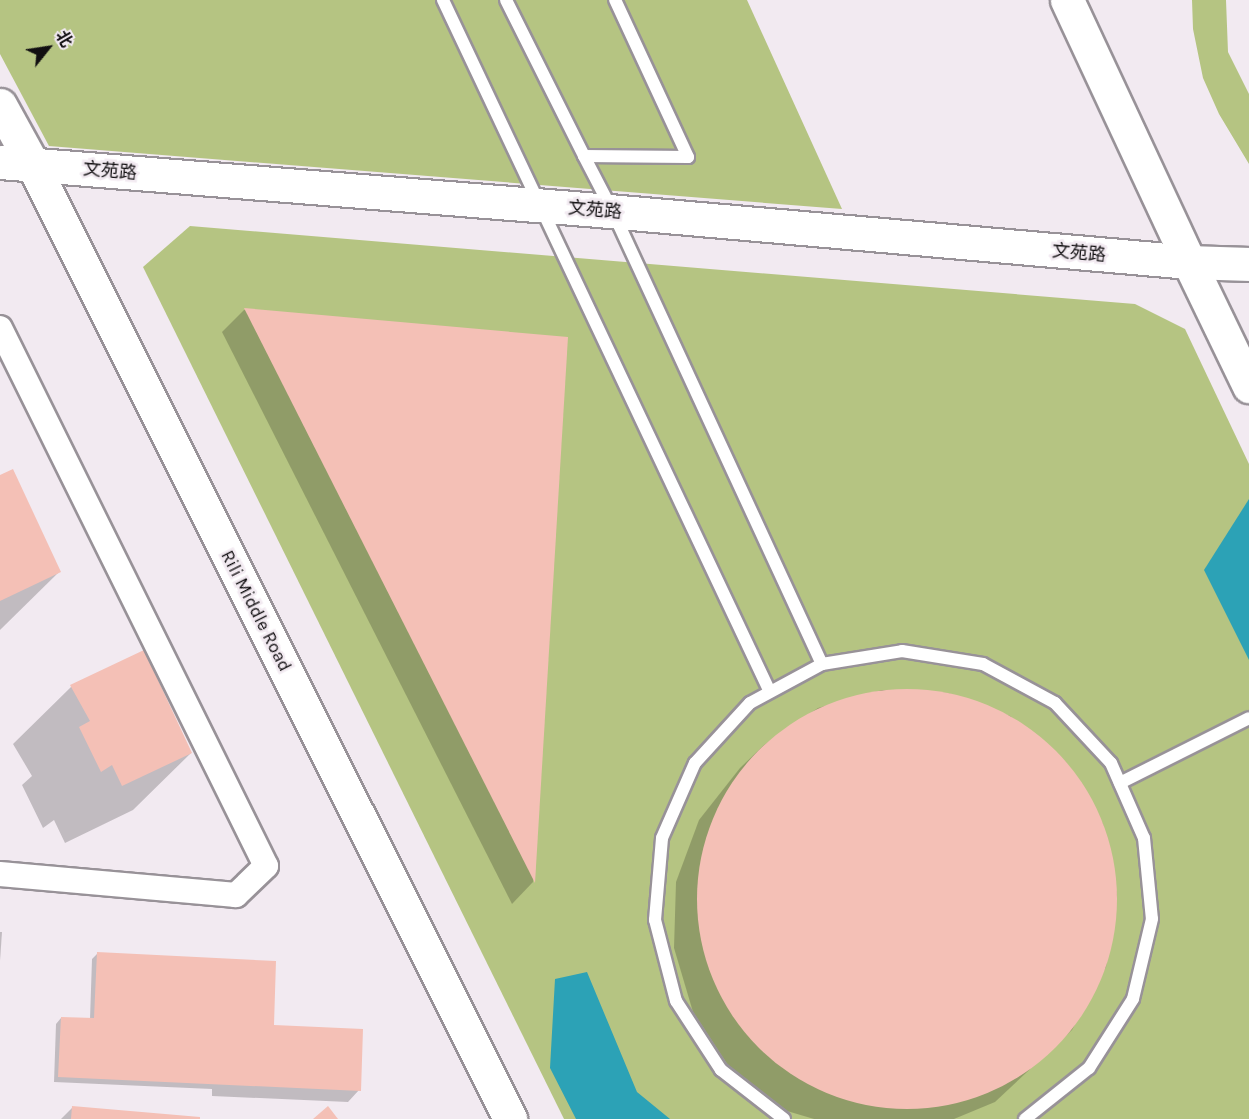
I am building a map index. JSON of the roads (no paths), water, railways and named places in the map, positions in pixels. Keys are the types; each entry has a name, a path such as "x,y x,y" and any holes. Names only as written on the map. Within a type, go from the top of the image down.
{"street":[{"path":"1067,0 1249,386"},
{"name":"Rili Middle Road","path":"0,105 33,165 510,1119"},
{"name":"文苑路","path":"0,162 1189,262 1249,264"},
{"path":"0,328 266,866 236,895 0,874"}],"lane":[{"path":"443,0 770,692"},
{"path":"506,0 613,212 822,664"},
{"path":"584,156 688,157 615,0"},
{"path":"784,1119 721,1070 676,1000 655,920 662,838 695,763 750,703 822,664 902,651 983,664 1055,703 1111,763 1144,838 1152,919 1133,999 1089,1068 1025,1119"},
{"path":"1120,783 1249,718"}],"water":[{"path":"1249,499 1249,660 1204,570"},
{"path":"587,972 637,1092 670,1119 576,1119 550,1068 555,979"}]}
